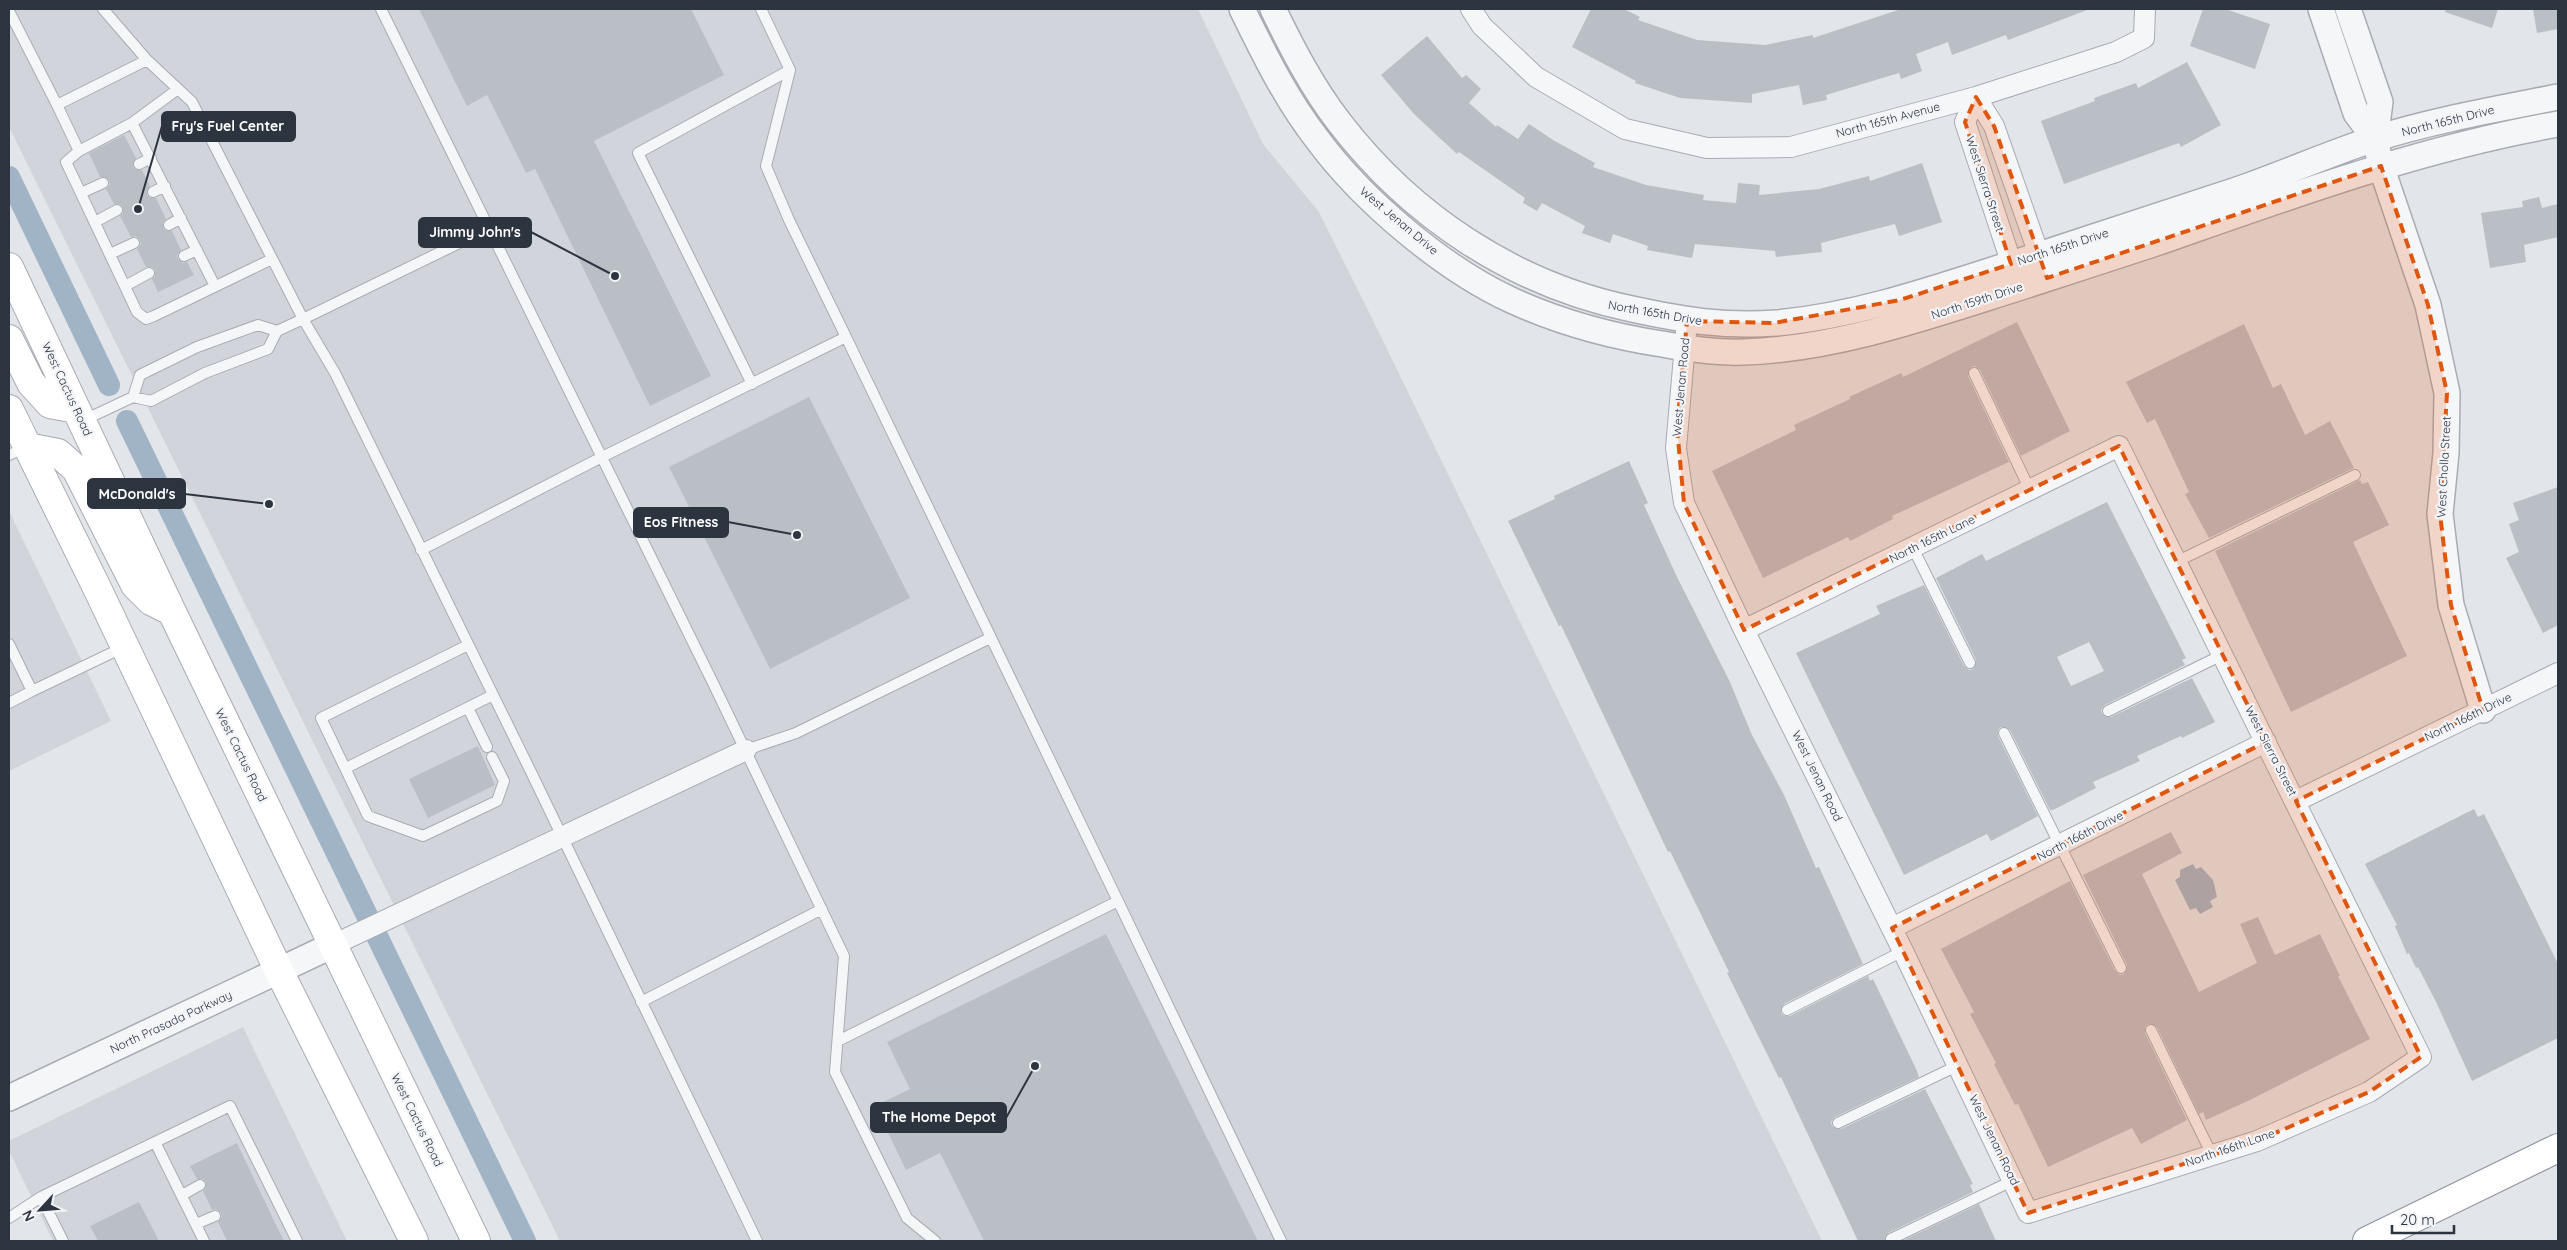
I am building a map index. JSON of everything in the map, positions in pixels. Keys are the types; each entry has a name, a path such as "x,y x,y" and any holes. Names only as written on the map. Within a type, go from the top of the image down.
{"main road":[{"name":"West Cactus Road","path":"9,267 172,612 476,1241"},
{"path":"9,339 31,383 50,404 79,415"},
{"path":"9,410 18,451 125,647 279,971 414,1241"},
{"path":"18,451 58,453 76,469 135,585 151,601 172,612"},
{"path":"2366,1241 2558,1148"}],"street":[{"name":"West Jenan Drive","path":"1242,9 1271,67 1295,108 1317,140 1355,184 1409,232 1456,268 1511,300 1548,315 1628,340 1685,348"},
{"name":"West Jenan Drive","path":"1272,9 1299,62 1337,119 1394,184 1455,235 1504,262 1560,289"},
{"name":"North 165th Avenue","path":"1471,9 1482,26 1536,77 1625,129 1707,148 1792,146 1976,97 2116,52 2144,38 2145,9"},
{"name":"West Cholla Street","path":"2320,9 2356,113 2375,139 2382,166 2428,305 2447,393 2446,453 2440,514 2451,605 2483,710"},
{"name":"West Cholla Street","path":"2348,9 2380,102 2375,139"},
{"path":"1976,97 1994,126 2047,278"},
{"name":"West Sierra Street","path":"1976,97 1965,122 2019,287"},
{"name":"North 165th Drive","path":"1560,289 1597,303 1687,321 1726,324 1774,323 1813,318 1900,300 2239,189 2375,139 2485,111 2558,97"},
{"name":"North 165th Drive","path":"2047,278 2382,166 2464,144 2558,124"},
{"name":"North 159th Drive","path":"1685,348 1744,352 1819,344 1906,322 2047,278"},
{"name":"West Jenan Road","path":"1687,321 1676,448 1684,503 1744,630 1904,951 2014,1179 2028,1213"},
{"name":"West Sierra Street","path":"2119,446 2421,1057"},
{"name":"North 165th Lane","path":"1744,630 2119,446"},
{"name":"North 166th Drive","path":"2296,801 2558,673"},
{"name":"North 166th Drive","path":"1892,928 2266,742"},
{"path":"333,945 746,750"},
{"name":"North Prasada Parkway","path":"9,1098 333,945"},
{"name":"North 166th Lane","path":"2028,1213 2257,1141 2369,1092 2421,1057"}],"lane":[{"path":"103,9 147,60 192,102 303,319 335,373 757,1241"},
{"path":"380,9 490,228 746,750 844,956 835,1072 907,1218 936,1241"},
{"path":"761,9 790,70 766,166 789,220 1281,1241"},
{"path":"9,11 79,151"},
{"path":"56,105 147,60"},
{"path":"752,384 638,153 790,70"},
{"path":"178,89 132,124 79,151 66,162 138,312 146,319 272,259"},
{"path":"132,124 215,286"},
{"path":"139,164 150,158"},
{"path":"81,193 103,183"},
{"path":"153,192 165,186"},
{"path":"95,222 118,210"},
{"path":"169,225 180,218"},
{"path":"79,415 133,397 151,401 205,373 268,349 277,331 490,228"},
{"path":"110,254 134,243"},
{"path":"184,256 197,250"},
{"path":"125,286 149,273"},
{"path":"133,397 140,375 197,347 258,325 277,331"},
{"path":"421,550 602,457 846,338"},
{"path":"1974,373 2030,490"},
{"path":"2176,562 2355,475"},
{"path":"1914,548 1970,663"},
{"path":"746,750 796,732 990,638"},
{"path":"9,644 13,665 32,691"},
{"path":"468,644 321,718 368,816 423,836 497,801 504,781 492,757"},
{"path":"9,703 125,647"},
{"path":"2108,711 2222,655"},
{"path":"346,768 493,695"},
{"path":"468,708 487,747"},
{"path":"2004,733 2122,968"},
{"path":"838,1041 1118,900"},
{"path":"641,1002 822,909"},
{"path":"1787,1010 1904,951"},
{"path":"2151,1030 2212,1155"},
{"path":"1838,1123 1959,1065"},
{"path":"9,1218 41,1197 230,1106 298,1241"},
{"path":"155,1142 204,1241"},
{"path":"246,1162 256,1158"},
{"path":"1891,1239 2014,1179"},
{"path":"182,1195 200,1185"},
{"path":"260,1192 271,1187"},
{"path":"41,1197 63,1241"},
{"path":"196,1224 215,1216"},
{"path":"276,1225 287,1220"}],"highlighted area":[{"path":"1976,97 1994,126 2047,278 2381,166 2428,305 2447,393 2440,514 2451,605 2483,710 2296,801 2421,1057 2369,1092 2257,1141 2028,1213 1892,928 2266,742 2119,446 1744,630 1684,503 1677,428 1687,321 1774,323 1900,300 2011,264 1965,122"}],"shaded area":[{"path":"9,9 1198,9 1263,144 1319,212 1822,1241 560,1241 9,127"},
{"path":"9,511 111,721 9,771"},
{"path":"243,1027 347,1241 53,1241 9,1151 9,1141"}],"water":[{"path":"2193,864 2196,869 2201,867 2213,880 2217,897 2210,901 2213,907 2200,914 2196,908 2190,910 2175,880 2180,877 2180,870"}],"building":[{"path":"419,9 691,9 724,75 594,141 711,376 650,406 535,169 526,173 487,95 467,106"},
{"path":"1591,9 1624,9 1640,17 1638,20 1697,40 1765,45 1813,35 1813,38 1901,9 2087,10 2008,40 2006,35 1952,55 1948,42 1916,54 1922,71 1901,79 1899,73 1826,95 1827,100 1803,105 1799,85 1752,94 1752,103 1680,98 1635,83 1636,81 1572,47"},
{"path":"2203,9 2225,9 2270,24 2255,69 2190,46"},
{"path":"2446,9 2498,9 2492,28 2445,12"},
{"path":"2533,9 2558,9 2558,29 2537,33"},
{"path":"1427,36 1462,78 1466,75 1481,89 1469,103 1496,127 1497,125 1518,139 1529,124 1553,140 1595,163 1593,167 1646,185 1704,195 1703,200 1736,203 1738,183 1760,185 1759,195 1819,189 1869,176 1870,181 1922,163 1942,222 1899,236 1895,224 1821,243 1822,252 1776,257 1775,251 1695,244 1692,258 1647,250 1648,246 1613,234 1610,243 1582,233 1585,226 1542,203 1537,211 1523,203 1525,198 1459,152 1457,154 1414,114 1381,75"},
{"path":"2187,62 2221,125 2181,147 2179,143 2064,184 2041,121 2095,101 2094,98 2136,83 2138,88"},
{"path":"124,135 136,158 133,167 136,170 142,170 150,186 147,195 150,198 156,198 166,219 163,222 163,228 166,231 172,231 181,250 177,255 178,259 183,263 187,262 194,275 158,292 152,279 155,276 155,270 152,267 146,267 137,249 141,244 140,240 135,236 131,237 120,216 123,213 123,207 120,204 114,204 106,189 110,184 109,180 100,177 89,153"},
{"path":"2539,197 2542,208 2558,204 2558,237 2524,245 2526,262 2490,268 2481,213 2523,207 2522,201"},
{"path":"2017,322 2070,431 2021,456 1980,370 1975,366 1971,367 1968,376 2009,462 1892,516 1893,519 1850,541 1848,537 1763,578 1712,471 1796,430 1794,425 1850,399 1849,397 1901,373 1903,377"},
{"path":"2244,324 2273,388 2281,384 2305,435 2330,421 2354,468 2209,538 2185,494 2189,492 2155,419 2147,423 2126,382"},
{"path":"809,397 910,598 770,669 669,467"},
{"path":"1629,461 1648,503 1644,505 1677,577 1730,682 1751,733 1784,795 1816,868 1819,867 1863,964 1784,1004 1781,1013 1784,1016 1790,1016 1868,976 1870,981 1873,979 1919,1077 1835,1117 1831,1122 1832,1126 1841,1129 1925,1089 1973,1184 1970,1185 1973,1192 1888,1233 1885,1241 1858,1241 1781,1077 1779,1078 1727,973 1729,972 1670,851 1668,852 1561,625 1559,626 1508,521 1555,499 1554,496"},
{"path":"2360,480 2362,484 2368,482 2389,525 2353,542 2407,656 2291,712 2215,551"},
{"path":"2558,487 2558,625 2543,633 2506,558 2519,552 2509,524 2519,520 2513,503"},
{"path":"2107,502 2186,658 2182,660 2185,665 2105,705 2101,710 2102,714 2111,717 2192,678 2215,722 2137,756 2140,761 2093,782 2096,788 2053,810 2050,810 2010,730 2001,727 1998,730 1998,736 2038,816 1991,841 1987,834 1904,875 1796,653 1880,614 1876,606 1924,585 1964,666 1969,670 1973,669 1976,660 1936,578 1982,554 1986,561","holes":["2089,642 2104,671 2071,686 2057,657"]},
{"path":"478,746 495,785 428,818 409,779"},
{"path":"2474,809 2478,817 2484,814 2558,964 2558,1038 2472,1081 2437,1004 2418,967 2416,968 2409,953 2407,954 2395,926 2397,925 2365,864"},
{"path":"2171,832 2182,853 2142,874 2199,992 2257,963 2240,924 2258,917 2275,955 2320,934 2340,976 2338,976 2370,1039 2250,1100 2206,1120 2203,1112 2199,1114 2157,1027 2148,1024 2145,1027 2145,1033 2187,1120 2141,1144 2132,1128 2048,1167 2018,1104 2015,1105 1994,1064 1996,1063 1970,1014 1974,1012 1941,949 2070,881 2115,971 2120,975 2124,974 2127,965 2083,875"},
{"path":"1106,934 1258,1241 984,1241 940,1153 906,1170 875,1106 910,1089 887,1042"},
{"path":"237,1143 284,1241 227,1241 218,1222 222,1217 221,1213 216,1209 212,1210 203,1191 206,1188 206,1182 203,1179 197,1179 190,1166"},
{"path":"139,1202 159,1241 98,1241 90,1226"},
{"path":"1979,1204 1996,1241 1902,1241"}],"waterway":[{"path":"9,177 109,385"},
{"path":"127,421 525,1241"}],"place":[{"name":"Fry's Fuel Center","path":"138,209"},
{"name":"Jimmy John's","path":"615,276"},
{"name":"McDonald's","path":"269,504"},
{"name":"Eos Fitness","path":"797,535"},
{"name":"The Home Depot","path":"1035,1066"}]}
